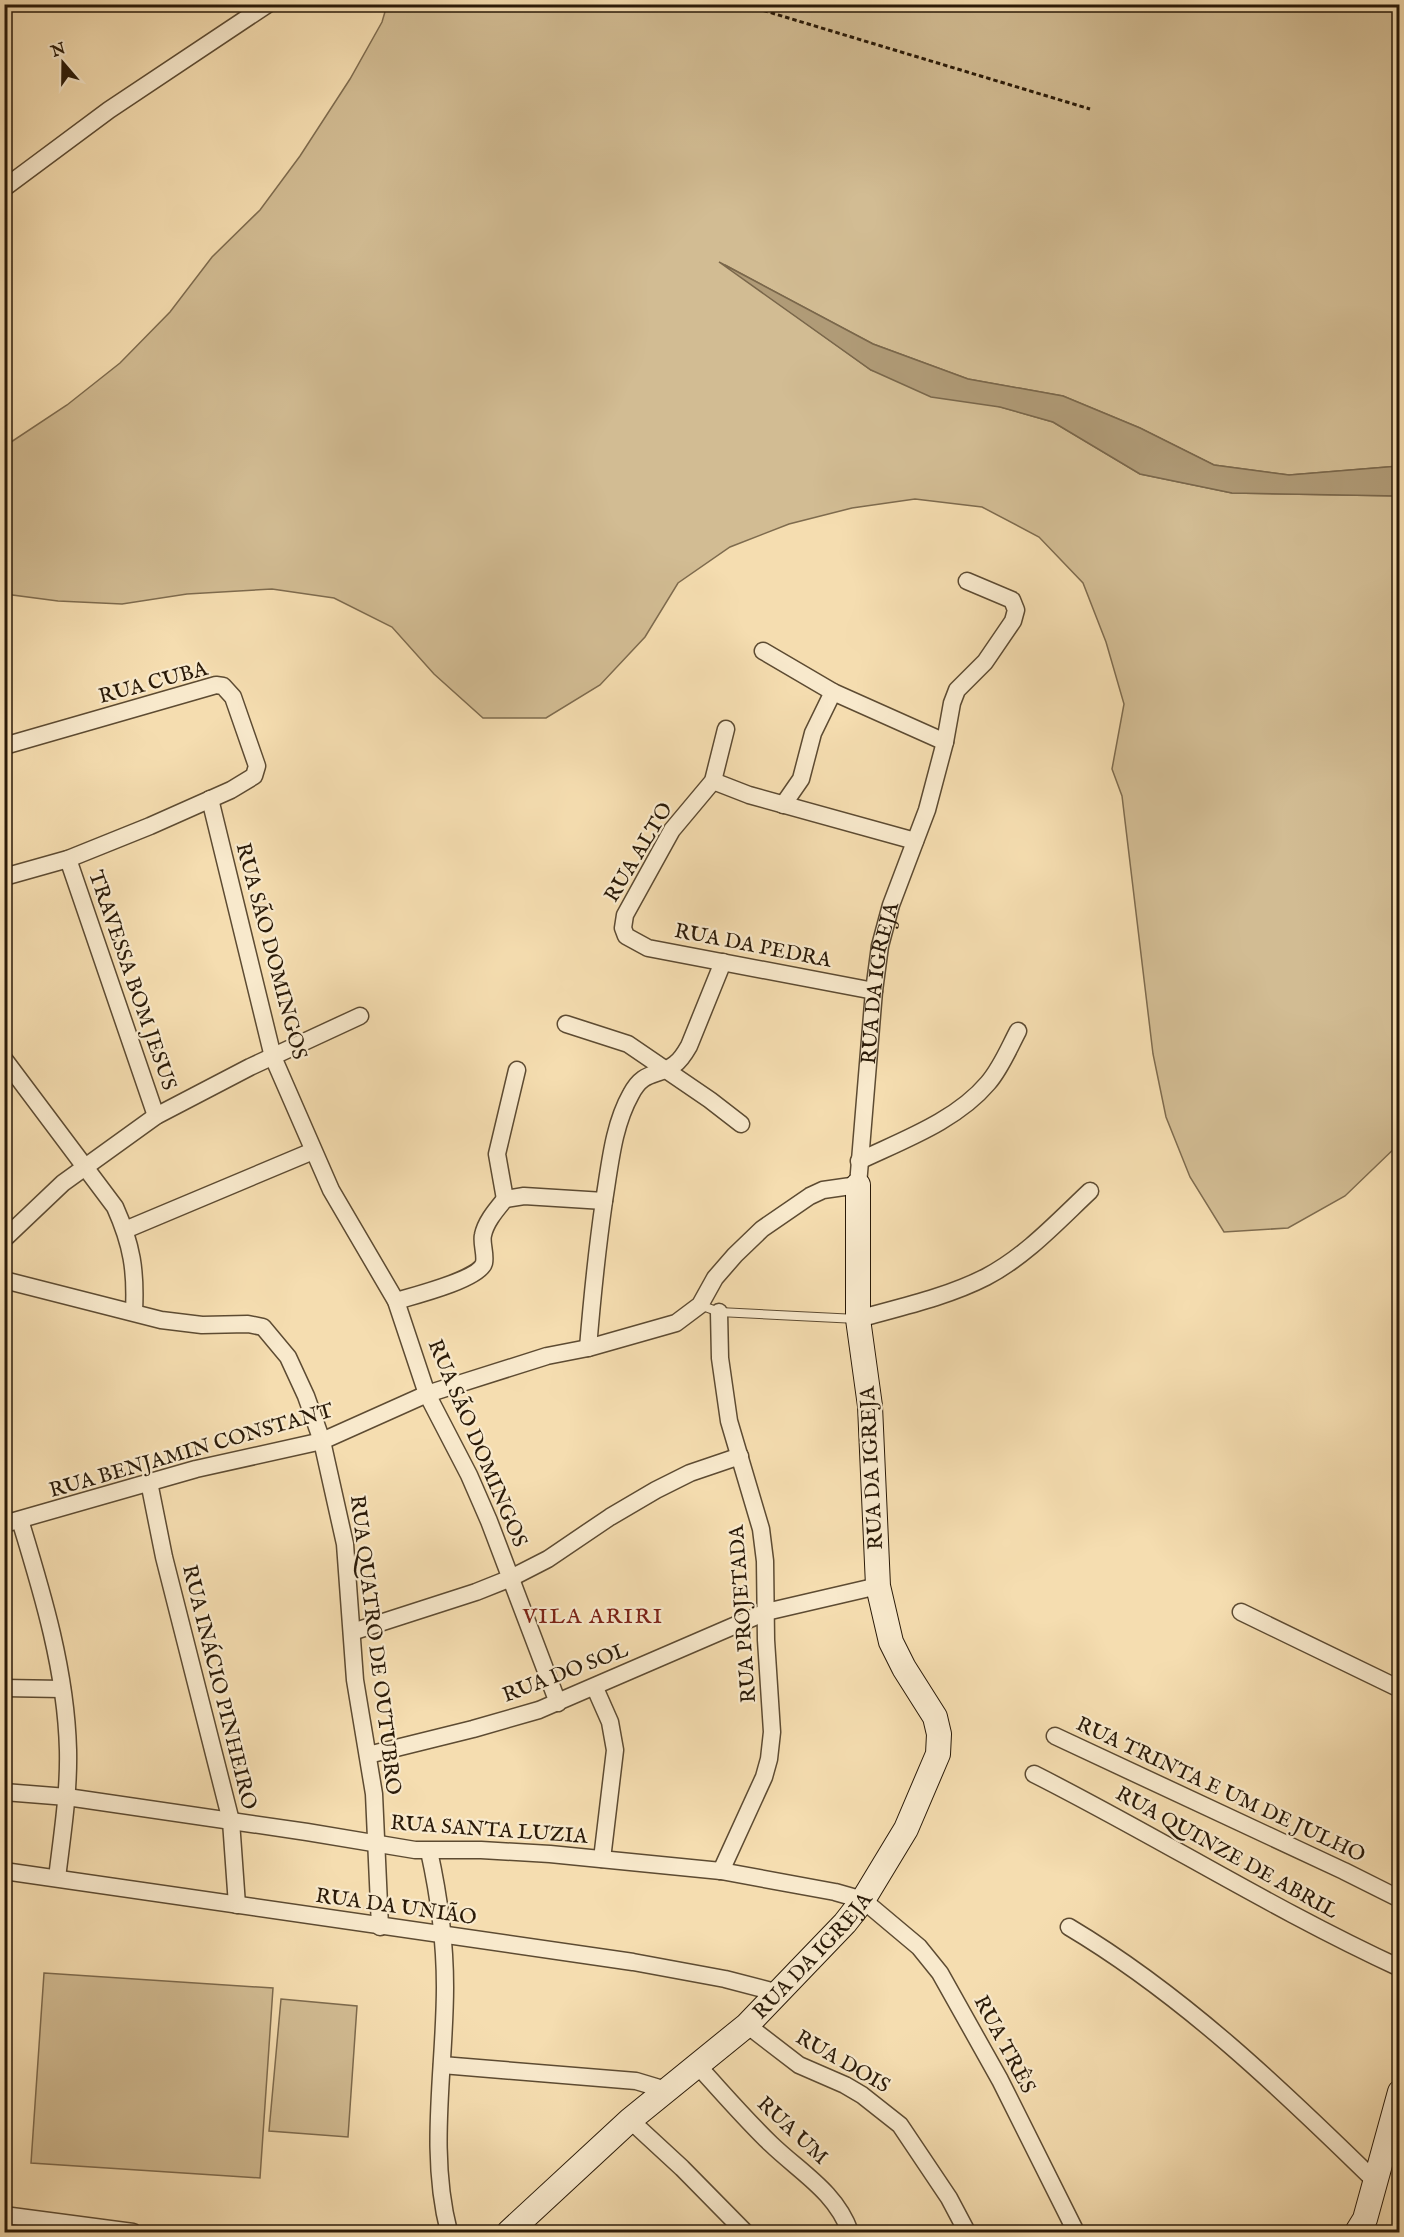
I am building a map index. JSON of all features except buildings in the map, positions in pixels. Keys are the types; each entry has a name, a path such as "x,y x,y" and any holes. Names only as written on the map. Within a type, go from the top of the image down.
{"street":[{"path":"4,188 109,110 268,4"},
{"name":"RUA DA IGREJA","path":"509,2232 630,2120 747,2025 845,1923 906,1829 938,1754 939,1734 935,1717 904,1668 891,1642 878,1586 870,1406 858,1319 858,1185 874,991 880,946 891,904 927,810 957,690 985,662 1013,621 1016,610 1012,600 968,581"},
{"path":"763,651 833,692 945,742"},
{"name":"RUA CUBA","path":"4,747 216,685 223,686 233,697 255,756 257,772 231,790 210,799"},
{"path":"783,805 801,779 813,733 833,692"},
{"name":"RUA ALTO","path":"626,936 623,928 625,915 672,830 713,781 726,729"},
{"path":"713,781 749,795 915,841"},
{"path":"4,877 68,859 210,799"},
{"name":"RUA SÃO DOMINGOS","path":"210,799 273,1057 331,1190 396,1301 427,1394 469,1476 511,1578 558,1703"},
{"name":"TRAVESSA BOM JESUS","path":"68,859 156,1116"},
{"name":"RUA DA PEDRA","path":"626,936 648,948 874,991"},
{"path":"588,1348 604,1201 610,1158 620,1116 631,1092 642,1078 664,1070 682,1058 723,962"},
{"path":"4,1239 63,1183 156,1116 360,1016"},
{"path":"566,1024 628,1044 741,1124"},
{"path":"859,1161 909,1137 963,1106 988,1083 1000,1066 1018,1031"},
{"path":"4,1059 114,1208 125,1230 136,1280 134,1311"},
{"path":"506,1199 497,1154 517,1070"},
{"path":"125,1230 313,1151"},
{"name":"RUA BENJAMIN CONSTANT","path":"12,1522 242,1457 322,1441 427,1394 547,1356 588,1348 676,1323 700,1305 715,1278 735,1255 762,1230 810,1196 823,1190 858,1185"},
{"path":"858,1319 939,1296 986,1277 1026,1251 1090,1191"},
{"path":"396,1301 469,1277 482,1269 485,1262 483,1235 490,1218 506,1199 524,1196 604,1201"},
{"name":"RUA QUATRO DE OUTUBRO","path":"4,1280 134,1311 161,1320 202,1325 248,1324 263,1327 288,1357 306,1396 322,1441 345,1544 355,1680 374,1794 380,1927"},
{"name":"RUA PROJETADA","path":"719,1312 724,1393 729,1421 761,1529 765,1561 772,1732 769,1759 750,1809 721,1871"},
{"path":"352,1632 476,1592 511,1578 548,1559 610,1517 665,1486 690,1473 740,1456"},
{"name":"RUA INÁCIO PINHEIRO","path":"149,1482 164,1557 231,1821 237,1905"},
{"path":"12,1522 41,1587 62,1689 68,1749 67,1797 57,1878"},
{"name":"RUA DO SOL","path":"368,1755 473,1729 558,1703 766,1612 878,1586"},
{"path":"1241,1612 1400,1689"},
{"path":"4,1688 62,1689"},
{"path":"595,1688 610,1722 615,1749 602,1859"},
{"name":"RUA TRINTA E UM DE JULHO","path":"1055,1736 1400,1899"},
{"name":"RUA QUINZE DE ABRIL","path":"1034,1774 1104,1809 1233,1883 1400,1968"},
{"name":"RUA SANTA LUZIA","path":"4,1792 67,1797 429,1851 481,1850 721,1871 835,1892 862,1900"},
{"path":"429,1851 438,1891 443,1936 445,1987 437,2142 442,2205 449,2232"},
{"name":"RUA DA UNIÃO","path":"4,1871 633,1962 725,1979 779,1993"},
{"name":"RUA TRÊS","path":"862,1900 919,1947 940,1973 1000,2080 1076,2232"},
{"path":"1069,1927 1160,1989 1306,2113 1375,2181"},
{"name":"RUA DOIS","path":"747,2025 799,2065 862,2095 900,2125 949,2198 967,2232"},
{"path":"442,2065 636,2081 666,2090"},
{"name":"RUA UM","path":"698,2066 771,2144 820,2186 836,2204 850,2232"},
{"path":"1357,2232 1365,2219 1400,2091"},
{"path":"630,2120 746,2232"},
{"path":"4,2215 133,2232"}],"lane":[{"path":"700,1305 719,1312 858,1319"}],"path":[{"path":"742,4 1090,109"}],"shaded area":[{"path":"387,5 1399,5 1399,466 1289,475 1214,465 1140,428 1063,396 968,379 873,344 725,265 871,370 1053,422 1140,474 1232,493 1399,496 1399,1144 1345,1196 1288,1228 1224,1232 1190,1177 1166,1117 1153,1054 1122,796 1112,769 1124,704 1106,642 1083,583 1039,537 982,507 915,499 852,508 789,524 730,547 678,583 645,637 600,685 546,718 483,718 434,674 392,627 334,598 272,589 187,594 122,604 58,601 5,594 5,446 67,405 120,363 170,312 212,257 260,210 300,156 350,79 382,22"},
{"path":"719,262 873,344 968,379 1063,396 1140,428 1214,465 1289,475 1399,466 1399,496 1232,493 1140,474 1053,422 1000,407 931,397 871,370"},
{"path":"44,1973 273,1988 260,2178 31,2163"},
{"path":"281,1999 357,2006 348,2137 269,2131"}],"district":[{"name":"VILA ARIRI","path":"593,1615"}]}
